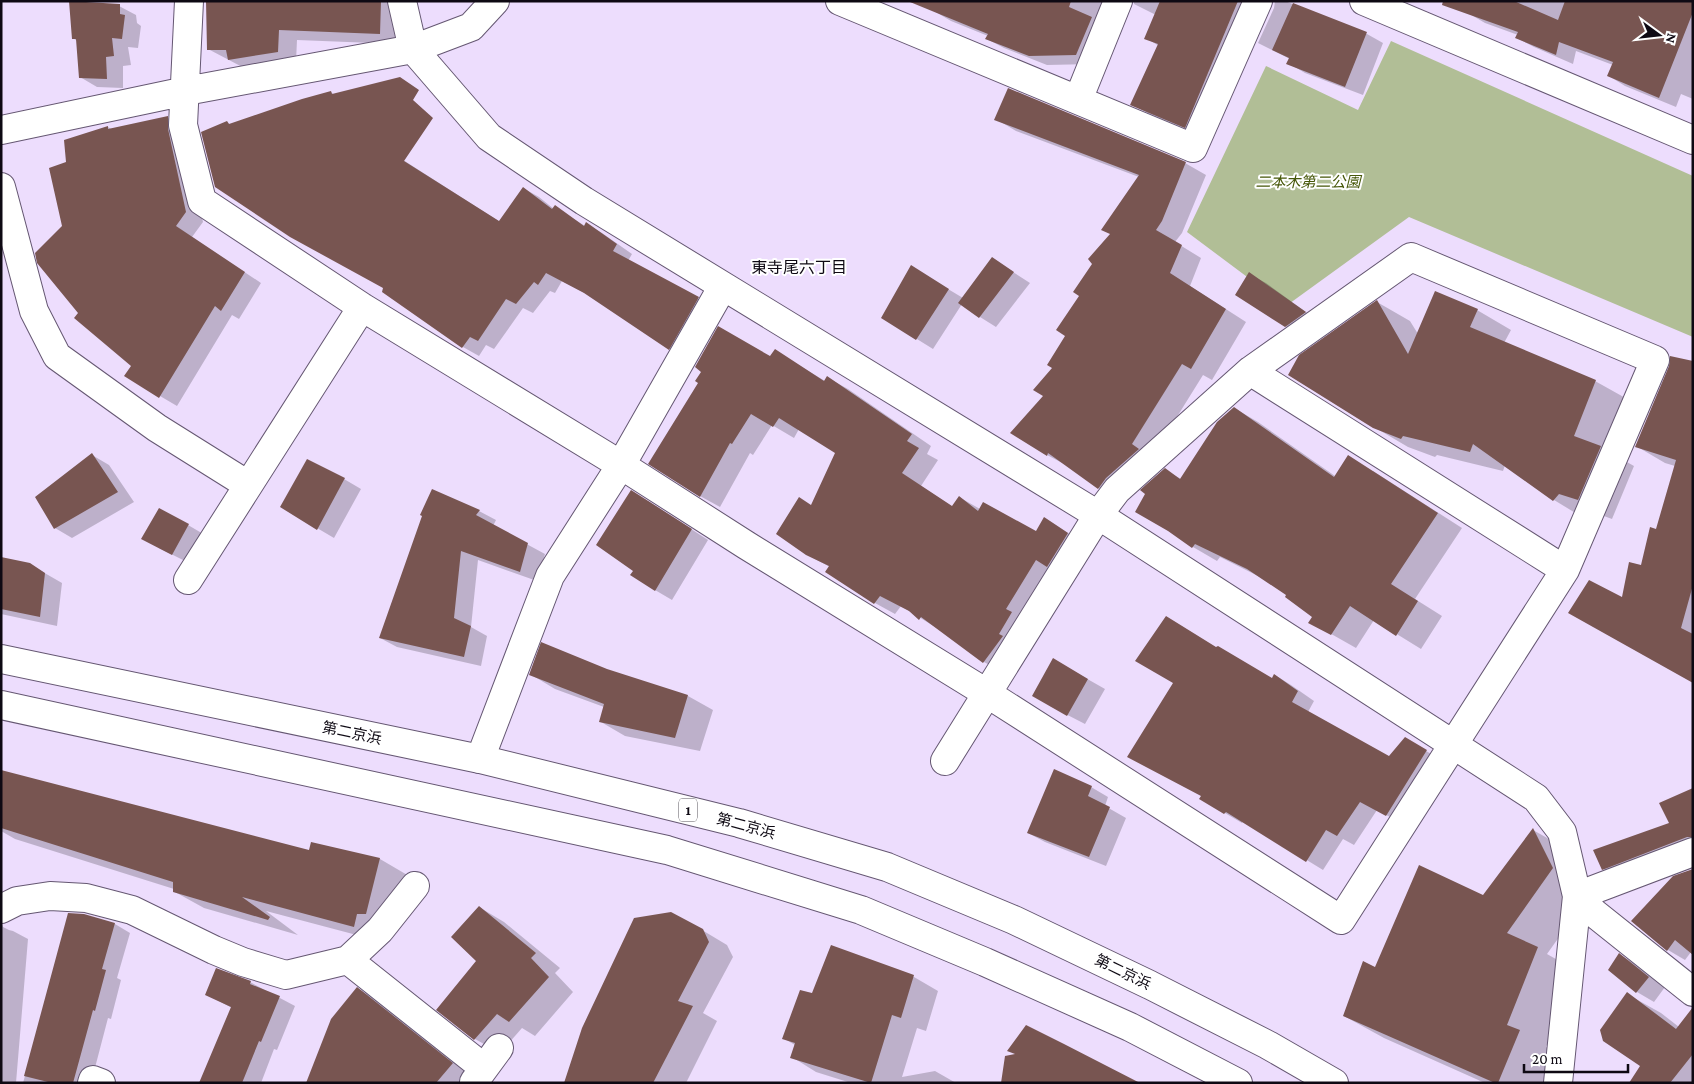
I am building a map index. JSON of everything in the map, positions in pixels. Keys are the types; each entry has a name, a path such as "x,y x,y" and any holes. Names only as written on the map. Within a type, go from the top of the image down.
{"main road":[{"path":"189,1 184,125 202,201 362,307 621,465 746,545 988,694 1341,920 1566,570 1655,360 1410,257 1250,371 1117,490 1098,515 988,694 945,761"},
{"path":"402,1 413,49 489,137 584,201 1098,515 1536,798 1562,832 1577,896 1558,1083"},
{"path":"1,130 186,91 413,49 471,27 495,1"},
{"path":"840,1 1193,148 1258,1"},
{"path":"1078,100 1118,1"},
{"path":"1364,1 1693,140"},
{"path":"1,186 34,311 57,356 157,428 248,486"},
{"path":"480,759 550,576 621,465 723,286"},
{"path":"188,580 362,307"},
{"path":"1250,371 1566,570"},
{"name":"第二京浜","path":"1,659 480,759 739,823 887,867 1014,920 1142,981 1268,1045 1334,1083"},
{"path":"1,704 667,850 870,914 985,962 1130,1027 1238,1083"},
{"path":"1577,896 1693,852"},
{"path":"2,907 17,901 50,896 86,898 132,910 214,950 243,962 286,975 348,960 380,930 415,886"},
{"path":"1577,896 1594,913 1693,992"},
{"path":"348,960 485,1066"},
{"path":"92,1083 94,1080 101,1083"}],"green space":[{"name":"二本木第二公園","path":"1391,41 1693,176 1693,337 1409,217 1286,306 1187,232 1266,66 1358,110"}],"building":[{"path":"69,1 120,4 120,14 125,15 122,39 112,38 114,56 106,57 107,79 79,78 76,39 72,39"},
{"path":"206,1 381,1 380,34 279,30 278,52 228,60 226,50 207,50"},
{"path":"910,1 1071,1 1069,7 1092,17 1076,55 1029,56 985,39 988,34"},
{"path":"1160,1 1238,1 1185,128 1130,105 1158,44 1144,39"},
{"path":"1443,1 1514,1 1558,20 1565,1 1693,1 1693,12 1659,98 1607,76 1613,62 1559,42 1556,55 1515,38 1518,32 1442,5"},
{"path":"1293,3 1367,32 1345,87 1286,64 1289,58 1272,50"},
{"path":"400,77 419,90 413,100 433,118 404,161 499,221 523,187 552,209 555,205 584,226 586,222 617,244 613,251 699,297 669,350 584,293 546,273 538,285 534,282 516,304 506,299 478,341 470,337 462,348 382,292 383,288 290,237 215,187 201,132 227,121 229,124 302,99 331,91 332,94"},
{"path":"1008,88 1186,162 1162,221 1156,230 1182,245 1170,273 1226,309 1191,369 1182,364 1132,444 1139,449 1106,478 1098,489 1048,453 1047,456 1010,433 1043,396 1033,390 1052,368 1047,365 1065,336 1056,330 1079,296 1073,292 1092,264 1088,259 1110,234 1101,230 1139,175 994,120"},
{"path":"168,116 168,129 186,212 176,226 245,272 221,311 215,306 159,398 124,376 131,366 74,318 78,313 37,263 35,253 62,226 49,168 66,162 64,140 108,126 108,129"},
{"path":"992,257 1014,272 979,318 958,303"},
{"path":"911,265 949,289 916,340 881,318"},
{"path":"1249,272 1306,312 1285,327 1235,295"},
{"path":"1435,291 1478,309 1470,327 1596,380 1574,436 1601,446 1578,500 1559,494 1553,501 1473,444 1470,452 1403,436 1401,439 1373,428 1288,375 1299,355 1377,300 1408,354"},
{"path":"718,326 770,356 775,349 824,381 827,376 912,434 907,441 919,448 902,473 952,506 959,496 978,511 983,502 1036,531 1044,517 1068,533 1047,567 1036,560 1006,609 1012,612 999,634 1003,636 983,663 921,617 919,620 909,611 880,596 874,604 825,572 829,566 806,555 776,534 799,497 811,505 835,453 779,418 773,427 751,414 732,444 730,443 700,497 648,464 698,383 695,381 701,372 695,367"},
{"path":"1670,356 1693,361 1693,585 1681,628 1693,634 1693,683 1568,613 1589,580 1622,597 1629,562 1641,565 1650,527 1656,529 1676,460 1635,447 1669,366"},
{"path":"1234,407 1334,477 1348,455 1438,513 1391,584 1418,601 1396,636 1350,606 1331,635 1308,623 1312,617 1285,597 1286,595 1247,569 1195,544 1192,548 1168,531 1135,512 1145,494 1140,490 1165,468 1180,479 1217,422"},
{"path":"92,453 118,492 54,529 35,497"},
{"path":"307,459 345,478 317,530 280,507"},
{"path":"432,489 480,510 476,515 528,543 520,572 461,551 454,618 471,626 464,657 379,638 422,516 420,515"},
{"path":"631,490 692,529 655,591 630,575 633,571 596,545"},
{"path":"159,508 189,524 172,555 141,539"},
{"path":"1,557 30,563 45,573 40,617 1,609"},
{"path":"1166,616 1216,647 1218,646 1272,678 1274,674 1298,691 1292,702 1389,756 1405,737 1427,750 1386,816 1360,802 1337,836 1326,830 1306,862 1226,812 1224,814 1199,799 1201,796 1127,757 1173,683 1135,661"},
{"path":"541,642 607,669 688,695 675,738 599,722 604,704 529,675"},
{"path":"1053,658 1088,679 1067,716 1032,696"},
{"path":"1054,769 1092,786 1088,796 1110,807 1089,857 1027,833"},
{"path":"1,770 309,850 311,842 380,858 366,914 357,914 354,927 242,897 270,917 268,920 173,892 173,882 1,828"},
{"path":"1693,788 1693,837 1687,837 1602,870 1593,850 1669,823 1659,803"},
{"path":"1533,828 1553,868 1507,933 1538,947 1507,1025 1520,1030 1498,1083 1343,1016 1363,961 1375,967 1419,865 1483,895"},
{"path":"1693,869 1693,955 1675,940 1667,951 1631,921 1673,876"},
{"path":"479,906 536,953 531,958 549,977 509,1022 497,1014 474,1040 436,1010 476,961 451,937"},
{"path":"671,912 703,929 709,942 678,1001 693,1006 653,1083 564,1083 582,1028 634,918"},
{"path":"68,913 84,914 115,923 102,969 106,970 73,1083 52,1083 24,1076"},
{"path":"831,945 914,975 901,1018 892,1015 871,1083 790,1058 795,1043 782,1039 800,990 812,993"},
{"path":"1619,953 1649,977 1636,993 1608,970"},
{"path":"216,968 251,981 250,984 280,996 242,1083 199,1083 231,1007 205,995"},
{"path":"357,987 453,1063 436,1083 306,1083 331,1019"},
{"path":"1627,992 1676,1029 1693,1007 1693,1054 1670,1083 1629,1083 1640,1066 1603,1041 1600,1030"},
{"path":"1026,1025 1140,1083 1001,1083 1005,1056 1015,1054 1007,1051"}],"district":[{"name":"東寺尾六丁目","path":"799,267"}]}
